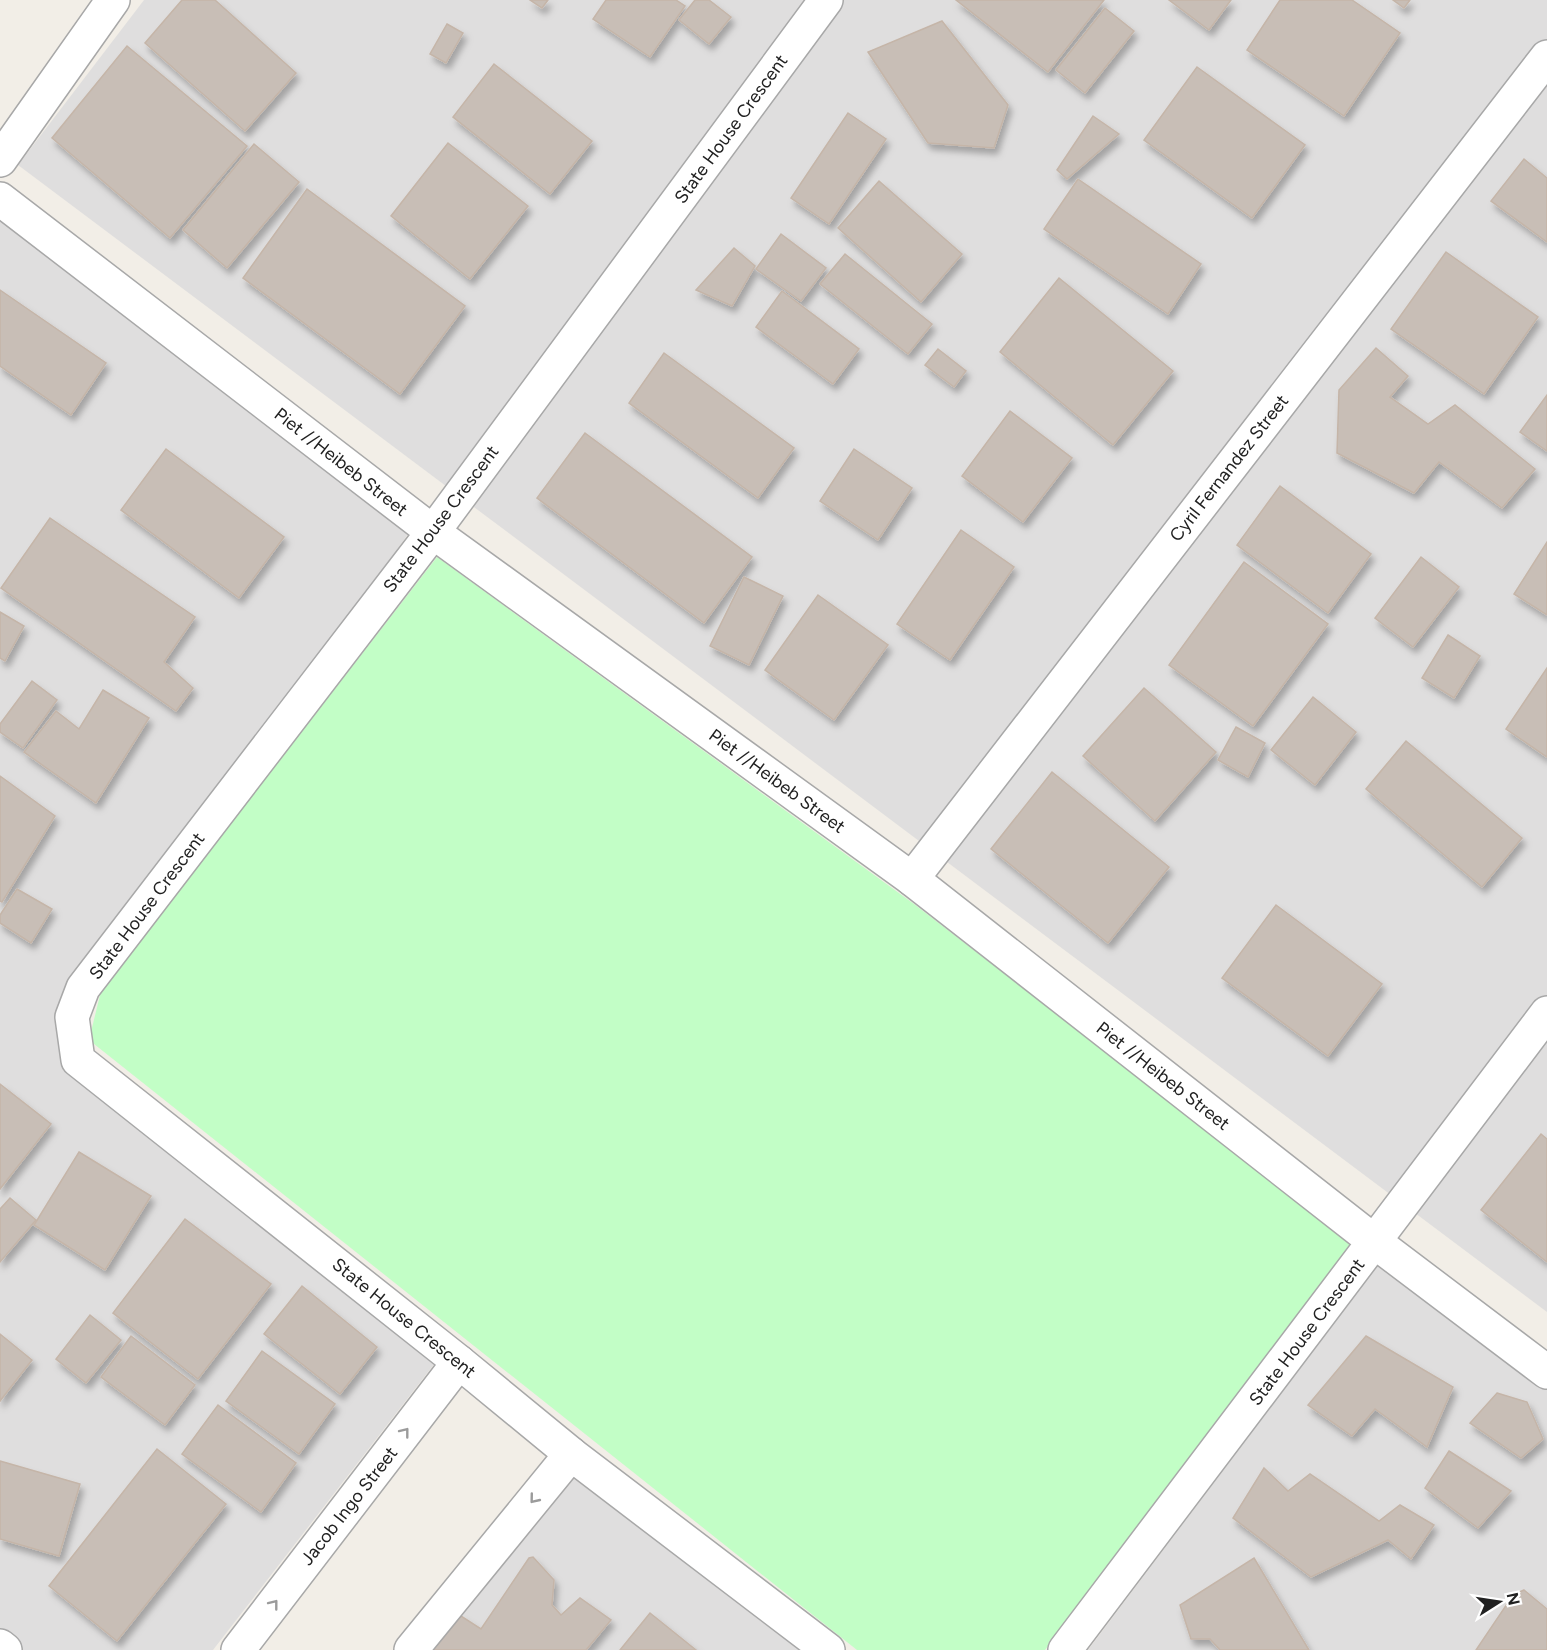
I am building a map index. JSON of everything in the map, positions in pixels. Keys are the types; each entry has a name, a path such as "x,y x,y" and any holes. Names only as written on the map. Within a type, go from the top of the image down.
{"street":[{"path":"0,160 113,0"},
{"name":"State House Crescent","path":"826,0 433,532 83,988 72,1017 78,1060 459,1362 571,1454 828,1650"},
{"name":"Cyril Fernandez Street","path":"912,879 1547,57"},
{"name":"Piet //Heibeb Street","path":"0,199 433,532 912,879 1375,1242 1547,1372"},
{"name":"State House Crescent","path":"1065,1650 1547,1012"},
{"name":"Jacob Ingo Street","path":"238,1650 459,1362"},
{"path":"411,1650 571,1454"},
{"path":"0,1646 5,1650"}],"shaded area":[{"path":"144,0 1547,0 1547,1312 18,165"},
{"path":"0,214 410,531 62,1037 63,1070 435,1363 213,1650 0,1650"},
{"path":"1380,1262 1547,1387 1547,1650 1088,1650"},
{"path":"573,1478 803,1650 429,1650"}],"green space":[{"path":"437,557 914,904 1353,1243 1045,1650 857,1650 89,1040 101,991"}],"building":[{"path":"182,0 215,0 296,73 245,131 145,43"},
{"path":"530,0 548,0 542,8"},
{"path":"606,0 676,0 685,6 650,57 593,19"},
{"path":"695,0 709,0 731,17 709,44 679,20"},
{"path":"956,0 1104,0 1048,72"},
{"path":"1169,0 1231,0 1209,30"},
{"path":"1280,0 1352,0 1400,33 1344,116 1247,50"},
{"path":"1393,0 1410,0 1404,8"},
{"path":"1105,8 1134,31 1085,93 1056,70"},
{"path":"942,21 1008,105 994,148 928,143 868,52"},
{"path":"447,24 463,33 446,63 430,54"},
{"path":"127,46 247,146 170,238 52,138"},
{"path":"494,64 592,141 550,194 453,117"},
{"path":"1197,67 1305,145 1252,218 1144,140"},
{"path":"848,113 886,139 829,224 791,198"},
{"path":"1093,116 1119,134 1067,179 1057,170"},
{"path":"448,143 528,206 470,279 391,216"},
{"path":"254,144 299,182 227,268 183,230"},
{"path":"1524,159 1547,178 1547,242 1491,201"},
{"path":"1078,179 1201,264 1168,314 1044,229"},
{"path":"879,181 962,254 921,302 838,228"},
{"path":"307,189 465,306 400,394 243,278"},
{"path":"781,234 826,268 801,301 756,269"},
{"path":"734,248 755,266 732,306 696,290"},
{"path":"1446,252 1538,317 1484,394 1391,329"},
{"path":"845,254 932,324 908,354 820,284"},
{"path":"1059,278 1173,371 1113,445 1000,352"},
{"path":"0,290 106,363 71,415 0,366"},
{"path":"782,291 859,349 833,384 756,327"},
{"path":"1376,348 1408,376 1390,397 1428,424 1455,405 1535,469 1502,508 1439,462 1414,493 1337,453 1339,390"},
{"path":"938,349 966,371 954,387 925,365"},
{"path":"664,353 794,448 758,498 629,403"},
{"path":"1547,395 1547,451 1520,432"},
{"path":"1010,411 1072,458 1023,522 962,476"},
{"path":"585,433 752,557 704,623 537,498"},
{"path":"166,449 284,537 239,598 121,510"},
{"path":"854,449 912,488 878,540 820,501"},
{"path":"1280,486 1371,554 1328,613 1237,545"},
{"path":"50,518 195,617 164,662 193,688 176,711 1,588"},
{"path":"961,530 1014,567 950,660 897,624"},
{"path":"1547,542 1547,615 1514,594"},
{"path":"1421,557 1459,587 1413,647 1375,618"},
{"path":"1244,562 1328,624 1253,726 1169,665"},
{"path":"744,577 783,596 749,665 710,646"},
{"path":"818,595 888,645 834,720 765,670"},
{"path":"0,612 24,626 5,661 0,658"},
{"path":"1448,635 1480,656 1454,698 1422,678"},
{"path":"1547,668 1547,757 1506,729"},
{"path":"32,681 57,700 23,748 0,732 0,724"},
{"path":"1144,688 1216,752 1155,821 1083,756"},
{"path":"103,690 149,718 96,803 24,752 56,711 79,729"},
{"path":"1313,697 1356,732 1315,785 1271,750"},
{"path":"1236,727 1265,743 1248,777 1218,760"},
{"path":"1406,741 1522,838 1482,887 1366,789"},
{"path":"1052,772 1169,867 1108,943 991,849"},
{"path":"0,776 55,816 2,902 0,901"},
{"path":"17,889 52,909 31,943 0,923 0,915"},
{"path":"1276,905 1382,984 1328,1056 1222,978"},
{"path":"0,1084 51,1124 0,1189"},
{"path":"1541,1134 1547,1139 1547,1262 1481,1210"},
{"path":"79,1152 151,1196 105,1270 34,1225"},
{"path":"10,1198 36,1220 0,1262 0,1209"},
{"path":"185,1219 271,1284 198,1379 113,1313"},
{"path":"302,1286 377,1347 340,1394 264,1334"},
{"path":"90,1315 121,1340 86,1383 56,1359"},
{"path":"0,1334 32,1360 0,1401"},
{"path":"131,1336 195,1385 165,1425 101,1377"},
{"path":"1366,1336 1453,1387 1427,1447 1375,1409 1352,1436 1308,1405"},
{"path":"262,1351 335,1404 299,1454 226,1401"},
{"path":"1497,1393 1527,1402 1543,1439 1521,1458 1470,1423"},
{"path":"218,1405 296,1463 261,1512 182,1454"},
{"path":"157,1449 226,1504 117,1641 49,1586"},
{"path":"1449,1451 1511,1491 1478,1528 1425,1488"},
{"path":"0,1461 80,1484 59,1556 0,1539"},
{"path":"1264,1468 1288,1491 1310,1474 1379,1521 1400,1505 1434,1525 1411,1559 1388,1540 1311,1577 1233,1518"},
{"path":"533,1557 554,1580 552,1605 561,1615 580,1598 611,1620 586,1650 433,1650 461,1616 481,1629 529,1558"},
{"path":"1254,1558 1309,1650 1220,1650 1210,1639 1191,1639 1180,1605"},
{"path":"1524,1590 1547,1609 1547,1650 1476,1650 1513,1595"},
{"path":"650,1613 696,1650 620,1650"}]}
